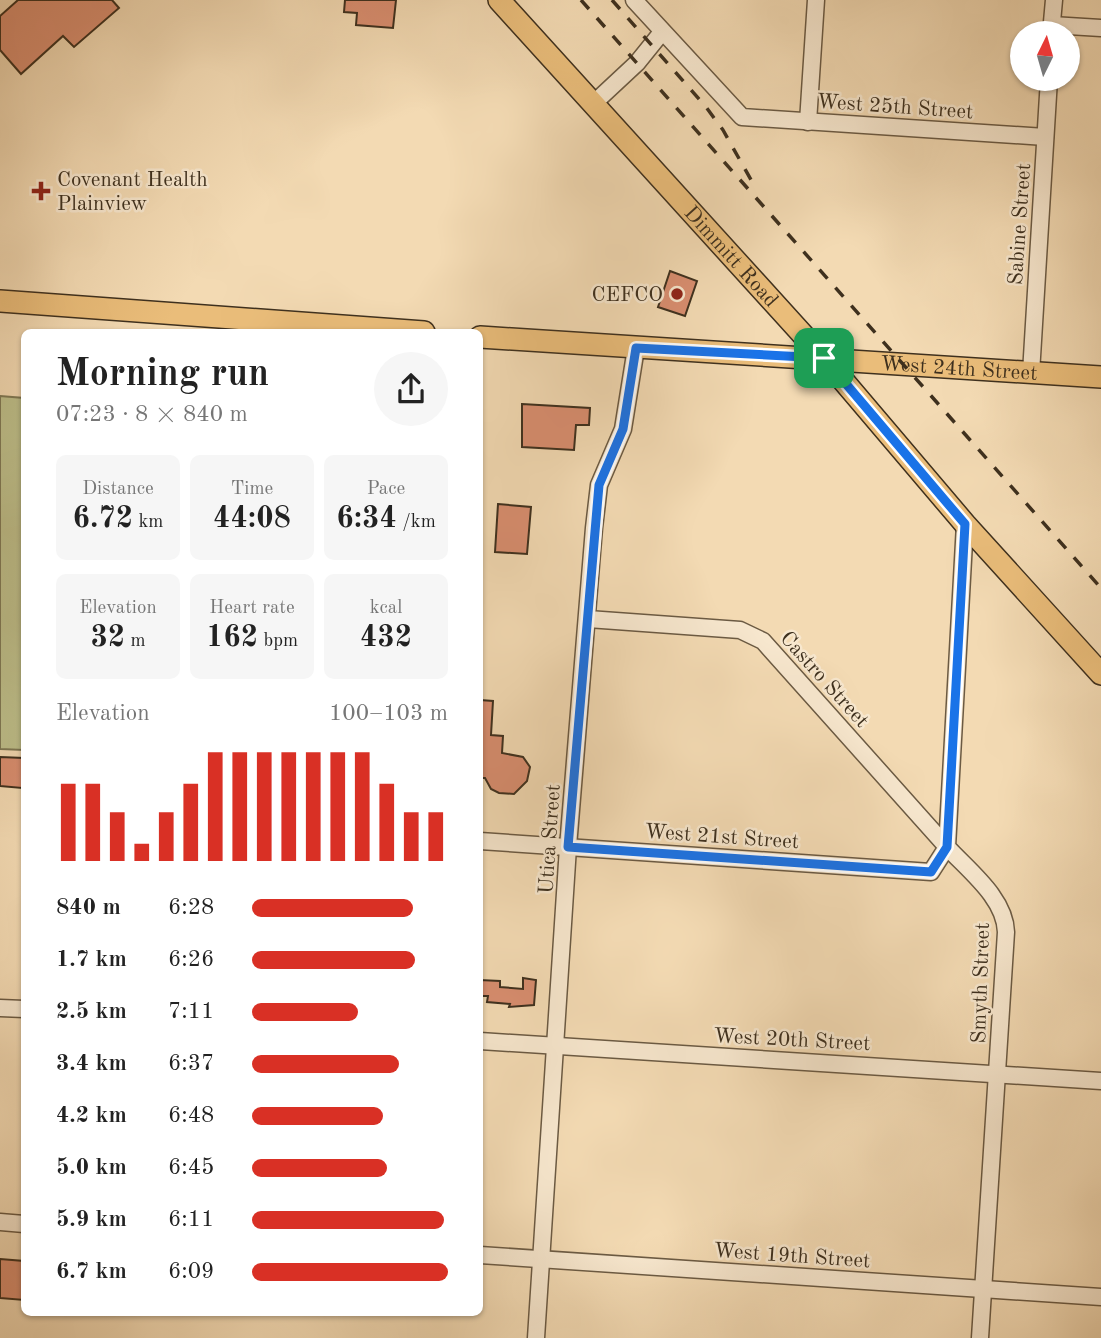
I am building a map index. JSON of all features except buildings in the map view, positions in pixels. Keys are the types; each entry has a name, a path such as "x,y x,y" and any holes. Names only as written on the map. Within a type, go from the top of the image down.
{"main road":[{"name":"Dimmitt Road","path":"499,0 824,358 965,524 1101,674"},
{"path":"0,301 383,329"},
{"name":"West 24th Street","path":"483,337 1101,377"}],"street":[{"path":"593,104 637,63 662,32 634,0"},
{"path":"808,122 816,0"},
{"path":"1053,21 1054,0"},
{"path":"1080,28 1101,28"},
{"name":"West 25th Street","path":"662,32 742,117 1045,137"},
{"name":"Sabine Street","path":"1031,373 1048,91"},
{"name":"Utica Street","path":"536,1338 568,847 599,485 623,429 636,348"},
{"path":"947,847 965,524"},
{"name":"Castro Street","path":"588,619 740,631 762,641 947,847"},
{"name":"West 21st Street","path":"483,841 931,872 947,847"},
{"name":"Smyth Street","path":"947,847 999,905 1005,916 998,1072 980,1338"},
{"path":"0,1008 21,1009"},
{"name":"West 20th Street","path":"483,1041 998,1072 1101,1081"},
{"path":"0,1222 21,1223"},
{"name":"West 19th Street","path":"483,1255 1101,1297"}],"green space":[{"path":"0,396 21,398 21,750 0,749"}],"railway":[{"path":"581,0 1101,588"},
{"path":"612,0 706,107 723,130 755,187"}],"place":[{"name":"Covenant Health Plainview","path":"41,191"},
{"name":"CEFCO","path":"677,294"}],"route":[{"path":"636,348 824,358 965,524 947,847 931,872 568,847 599,485 623,429 636,348"}]}
